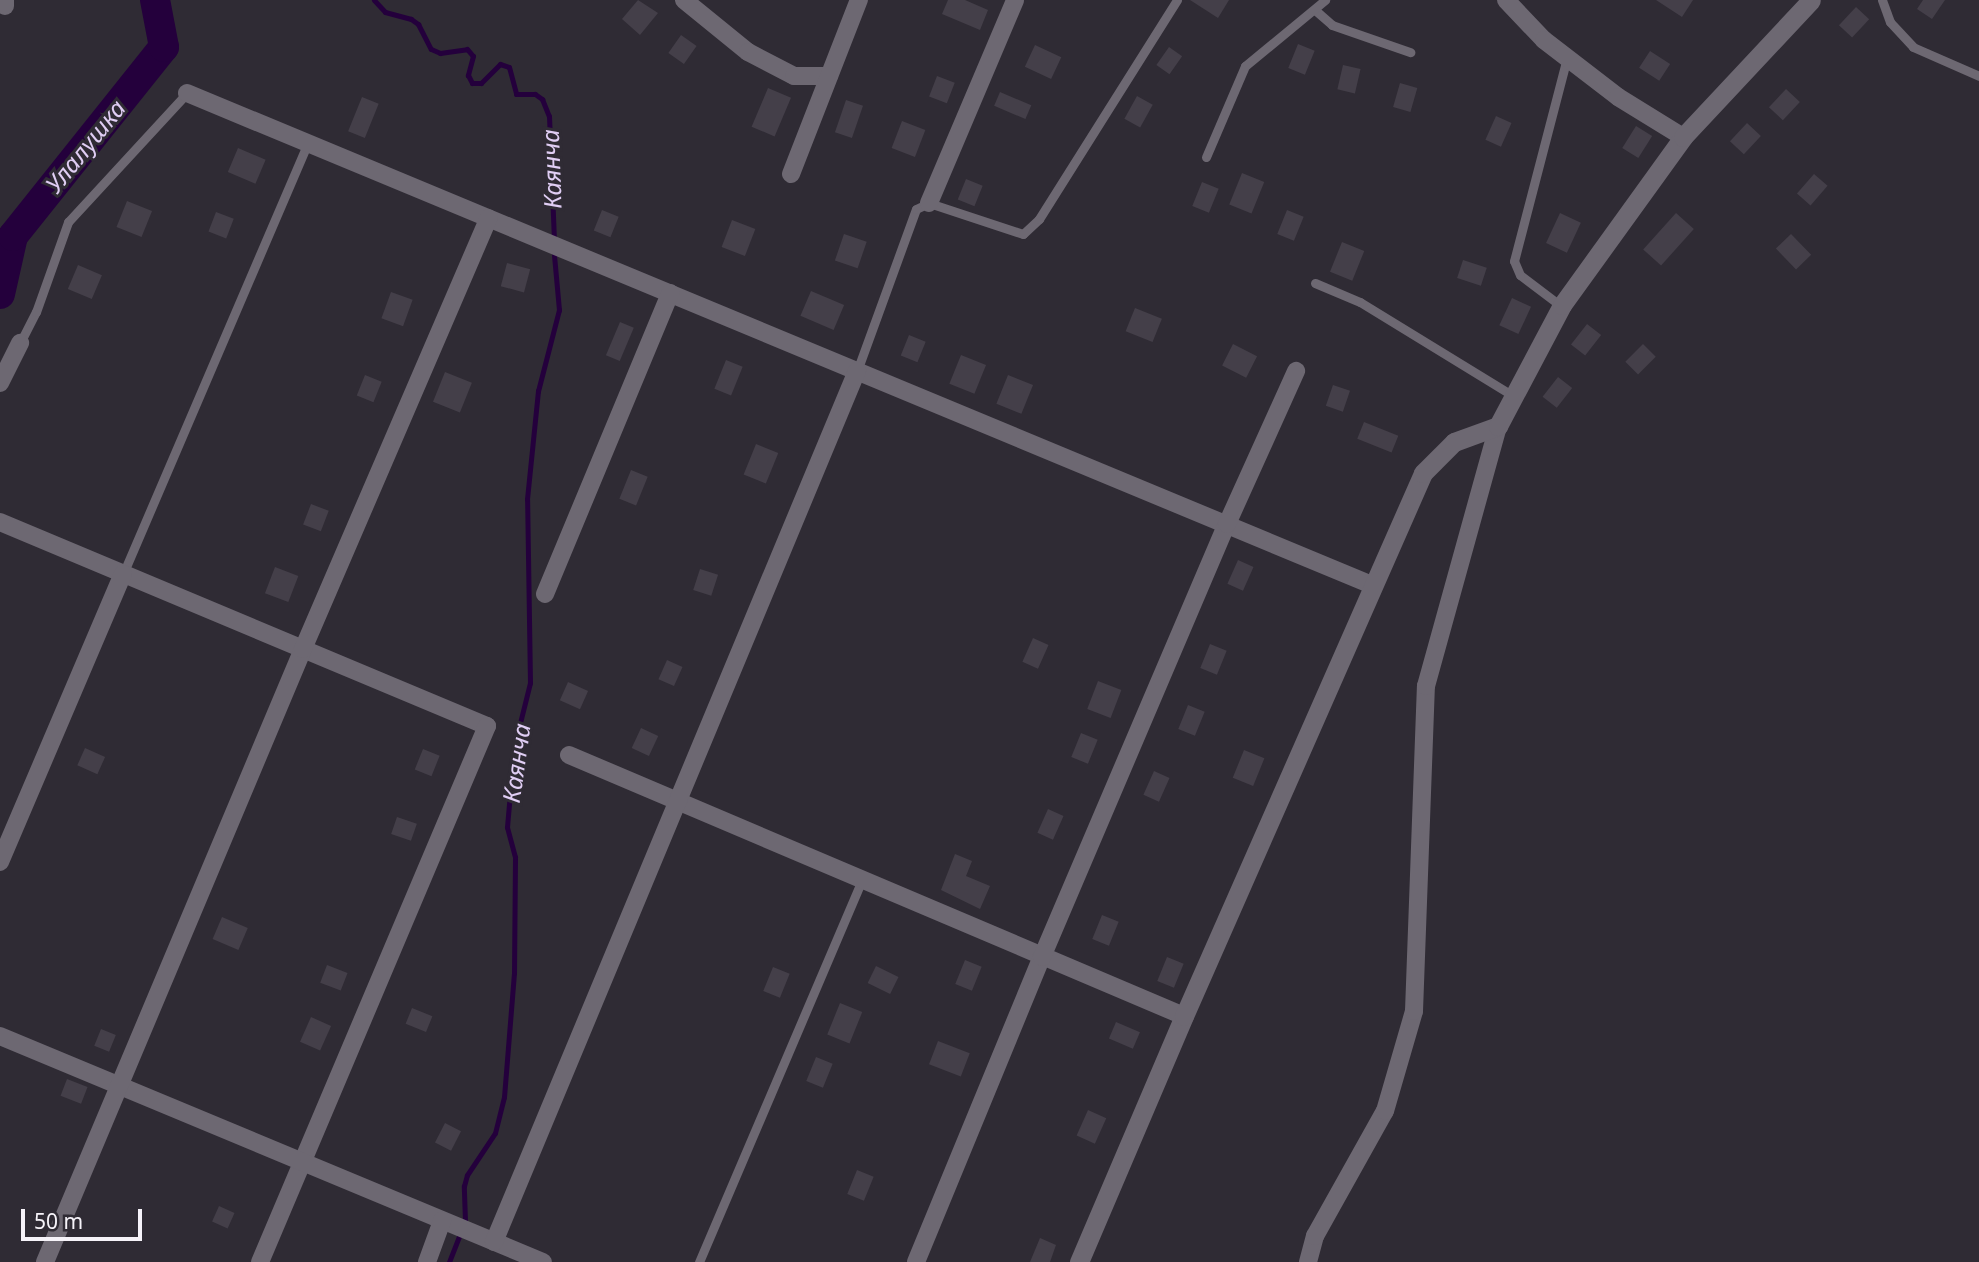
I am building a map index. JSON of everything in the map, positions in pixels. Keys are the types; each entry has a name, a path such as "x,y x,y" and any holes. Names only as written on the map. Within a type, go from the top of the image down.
{"street":[{"path":"684,0 760,58 794,76 828,76"},
{"path":"791,174 859,0"},
{"path":"929,202 1015,0"},
{"path":"1506,0 1544,40 1567,58 1618,97 1683,137"},
{"path":"1308,1262 1315,1236 1385,1111 1414,1011 1426,686 1498,426 1561,306 1683,137 1811,0"},
{"path":"187,93 1372,585"},
{"path":"45,1262 303,649 489,218"},
{"path":"545,594 670,293"},
{"path":"0,383 20,343"},
{"path":"916,1262 1042,957 1227,524 1296,370"},
{"path":"494,1242 857,371"},
{"path":"1079,1262 1423,473 1454,442 1498,426"},
{"path":"0,522 487,726 260,1262"},
{"path":"0,862 123,574"},
{"path":"569,755 1184,1016"},
{"path":"0,1036 543,1262"},
{"path":"427,1262 442,1221"}],"lane":[{"path":"857,371 895,272 906,229 916,209 929,202 1023,234 1039,219 1177,0"},
{"path":"1206,157 1245,66 1325,0"},
{"path":"1882,0 1890,22 1913,47 1979,76"},
{"path":"1315,10 1332,25 1410,52"},
{"path":"1561,306 1520,275 1514,261 1567,58"},
{"path":"20,343 36,312 68,222 187,93"},
{"path":"123,574 308,143"},
{"path":"1315,283 1360,302 1512,395"},
{"path":"699,1262 862,880"}],"building":[{"path":"638,0 658,13 640,35 622,19"},
{"path":"948,0 965,0 988,10 980,30 942,14"},
{"path":"1190,0 1229,0 1218,18"},
{"path":"1656,0 1693,0 1682,17"},
{"path":"1923,0 1945,0 1932,19 1917,9"},
{"path":"1856,7 1869,19 1852,38 1839,25"},
{"path":"681,35 697,46 684,64 668,53"},
{"path":"1298,44 1315,51 1305,75 1288,68"},
{"path":"1035,45 1061,57 1051,79 1025,67"},
{"path":"1169,47 1182,56 1169,74 1156,65"},
{"path":"1650,51 1670,64 1659,81 1639,68"},
{"path":"1343,65 1361,69 1355,93 1337,89"},
{"path":"937,76 955,83 947,103 929,97"},
{"path":"1400,83 1417,88 1410,112 1393,107"},
{"path":"768,88 791,98 775,136 752,127"},
{"path":"1786,89 1800,102 1783,120 1769,107"},
{"path":"1000,92 1031,105 1025,119 994,106"},
{"path":"1137,96 1153,105 1140,127 1124,119"},
{"path":"362,97 379,104 365,138 348,131"},
{"path":"846,100 863,106 852,138 835,132"},
{"path":"1496,116 1512,123 1501,147 1485,140"},
{"path":"902,121 925,130 915,157 892,148"},
{"path":"1747,123 1761,136 1744,154 1730,141"},
{"path":"1636,126 1652,136 1638,158 1622,148"},
{"path":"238,148 266,160 255,184 228,172"},
{"path":"1242,173 1264,182 1252,214 1229,205"},
{"path":"1814,174 1828,186 1811,205 1797,194"},
{"path":"966,179 983,186 974,206 958,199"},
{"path":"1202,182 1219,189 1209,213 1192,206"},
{"path":"127,201 152,211 142,237 117,227"},
{"path":"602,210 619,217 610,237 594,230"},
{"path":"1287,210 1304,217 1294,241 1277,234"},
{"path":"216,212 234,219 226,238 208,232"},
{"path":"1560,213 1581,223 1567,253 1546,243"},
{"path":"1676,213 1694,229 1661,265 1643,249"},
{"path":"732,220 755,229 745,256 722,247"},
{"path":"844,234 867,242 858,268 835,260"},
{"path":"1791,234 1811,255 1796,269 1776,249"},
{"path":"1342,242 1364,251 1352,281 1330,272"},
{"path":"1463,260 1487,268 1481,286 1457,278"},
{"path":"507,263 530,269 524,292 501,286"},
{"path":"78,265 102,275 92,299 68,289"},
{"path":"811,291 844,305 834,330 800,316"},
{"path":"391,292 413,300 403,326 381,318"},
{"path":"1512,298 1531,307 1518,334 1499,325"},
{"path":"1135,308 1162,319 1153,342 1126,331"},
{"path":"620,322 634,328 620,361 606,355"},
{"path":"1587,324 1601,335 1585,356 1571,344"},
{"path":"909,335 926,342 917,362 901,355"},
{"path":"1233,344 1257,356 1246,378 1222,365"},
{"path":"1643,344 1656,357 1638,374 1625,362"},
{"path":"961,355 986,365 974,394 949,384"},
{"path":"726,360 743,367 731,395 714,389"},
{"path":"445,372 472,383 460,413 433,402"},
{"path":"365,375 382,382 373,402 357,395"},
{"path":"1008,375 1033,385 1021,414 996,404"},
{"path":"1558,377 1572,388 1557,408 1543,397"},
{"path":"1333,385 1350,391 1343,412 1326,406"},
{"path":"1364,422 1398,436 1392,453 1357,439"},
{"path":"756,444 778,453 766,484 744,475"},
{"path":"631,470 648,477 636,505 619,499"},
{"path":"311,504 329,511 321,531 303,525"},
{"path":"1238,560 1254,567 1243,591 1227,584"},
{"path":"275,567 298,576 288,602 265,593"},
{"path":"700,569 718,575 711,596 693,590"},
{"path":"1033,638 1049,645 1038,669 1022,662"},
{"path":"1210,644 1227,651 1217,675 1200,668"},
{"path":"667,660 683,667 674,686 658,679"},
{"path":"1098,681 1121,690 1111,718 1087,709"},
{"path":"568,682 588,691 580,709 560,700"},
{"path":"1188,705 1205,712 1195,736 1178,729"},
{"path":"641,728 658,736 649,756 632,748"},
{"path":"1081,733 1098,740 1088,764 1071,757"},
{"path":"85,748 105,757 97,774 77,765"},
{"path":"423,749 440,756 431,776 415,769"},
{"path":"1244,750 1264,758 1253,786 1233,778"},
{"path":"1154,771 1170,778 1159,802 1143,795"},
{"path":"1048,809 1064,816 1053,840 1037,833"},
{"path":"397,817 417,824 411,841 391,834"},
{"path":"955,854 972,861 966,876 990,886 980,909 941,890"},
{"path":"1102,915 1119,922 1109,946 1092,939"},
{"path":"222,917 248,928 238,950 213,939"},
{"path":"1167,957 1184,964 1174,988 1157,981"},
{"path":"965,960 982,967 972,991 955,984"},
{"path":"327,965 348,973 341,991 320,983"},
{"path":"876,966 898,977 890,994 868,983"},
{"path":"773,967 790,974 780,998 763,991"},
{"path":"840,1003 862,1012 850,1044 827,1035"},
{"path":"412,1008 432,1016 426,1032 406,1024"},
{"path":"311,1017 331,1026 320,1051 300,1042"},
{"path":"1116,1022 1140,1032 1133,1049 1109,1039"},
{"path":"101,1029 116,1035 109,1052 94,1046"},
{"path":"938,1041 970,1053 961,1077 929,1064"},
{"path":"816,1057 833,1064 823,1088 806,1081"},
{"path":"67,1079 88,1087 81,1104 61,1096"},
{"path":"1088,1110 1106,1118 1095,1144 1077,1136"},
{"path":"445,1123 461,1131 451,1151 435,1143"},
{"path":"857,1170 874,1177 864,1201 847,1194"},
{"path":"219,1206 235,1213 228,1228 212,1222"},
{"path":"1040,1238 1056,1245 1050,1262 1030,1262"}],"waterway":[{"name":"Улалушка","path":"0,294 13,236 164,47 155,0"},
{"name":"Каянча","path":"374,0 385,12 411,19 418,24 431,49 440,53 467,49 473,56 468,75 472,83 481,83 500,64 509,67 516,94 535,94 542,99 549,116 554,242"},
{"name":"Каянча","path":"449,1262 465,1221 464,1186 467,1175 495,1133 504,1097 514,973 515,857 507,827 514,747 530,683 527,499 538,391 559,310 554,255"}]}
